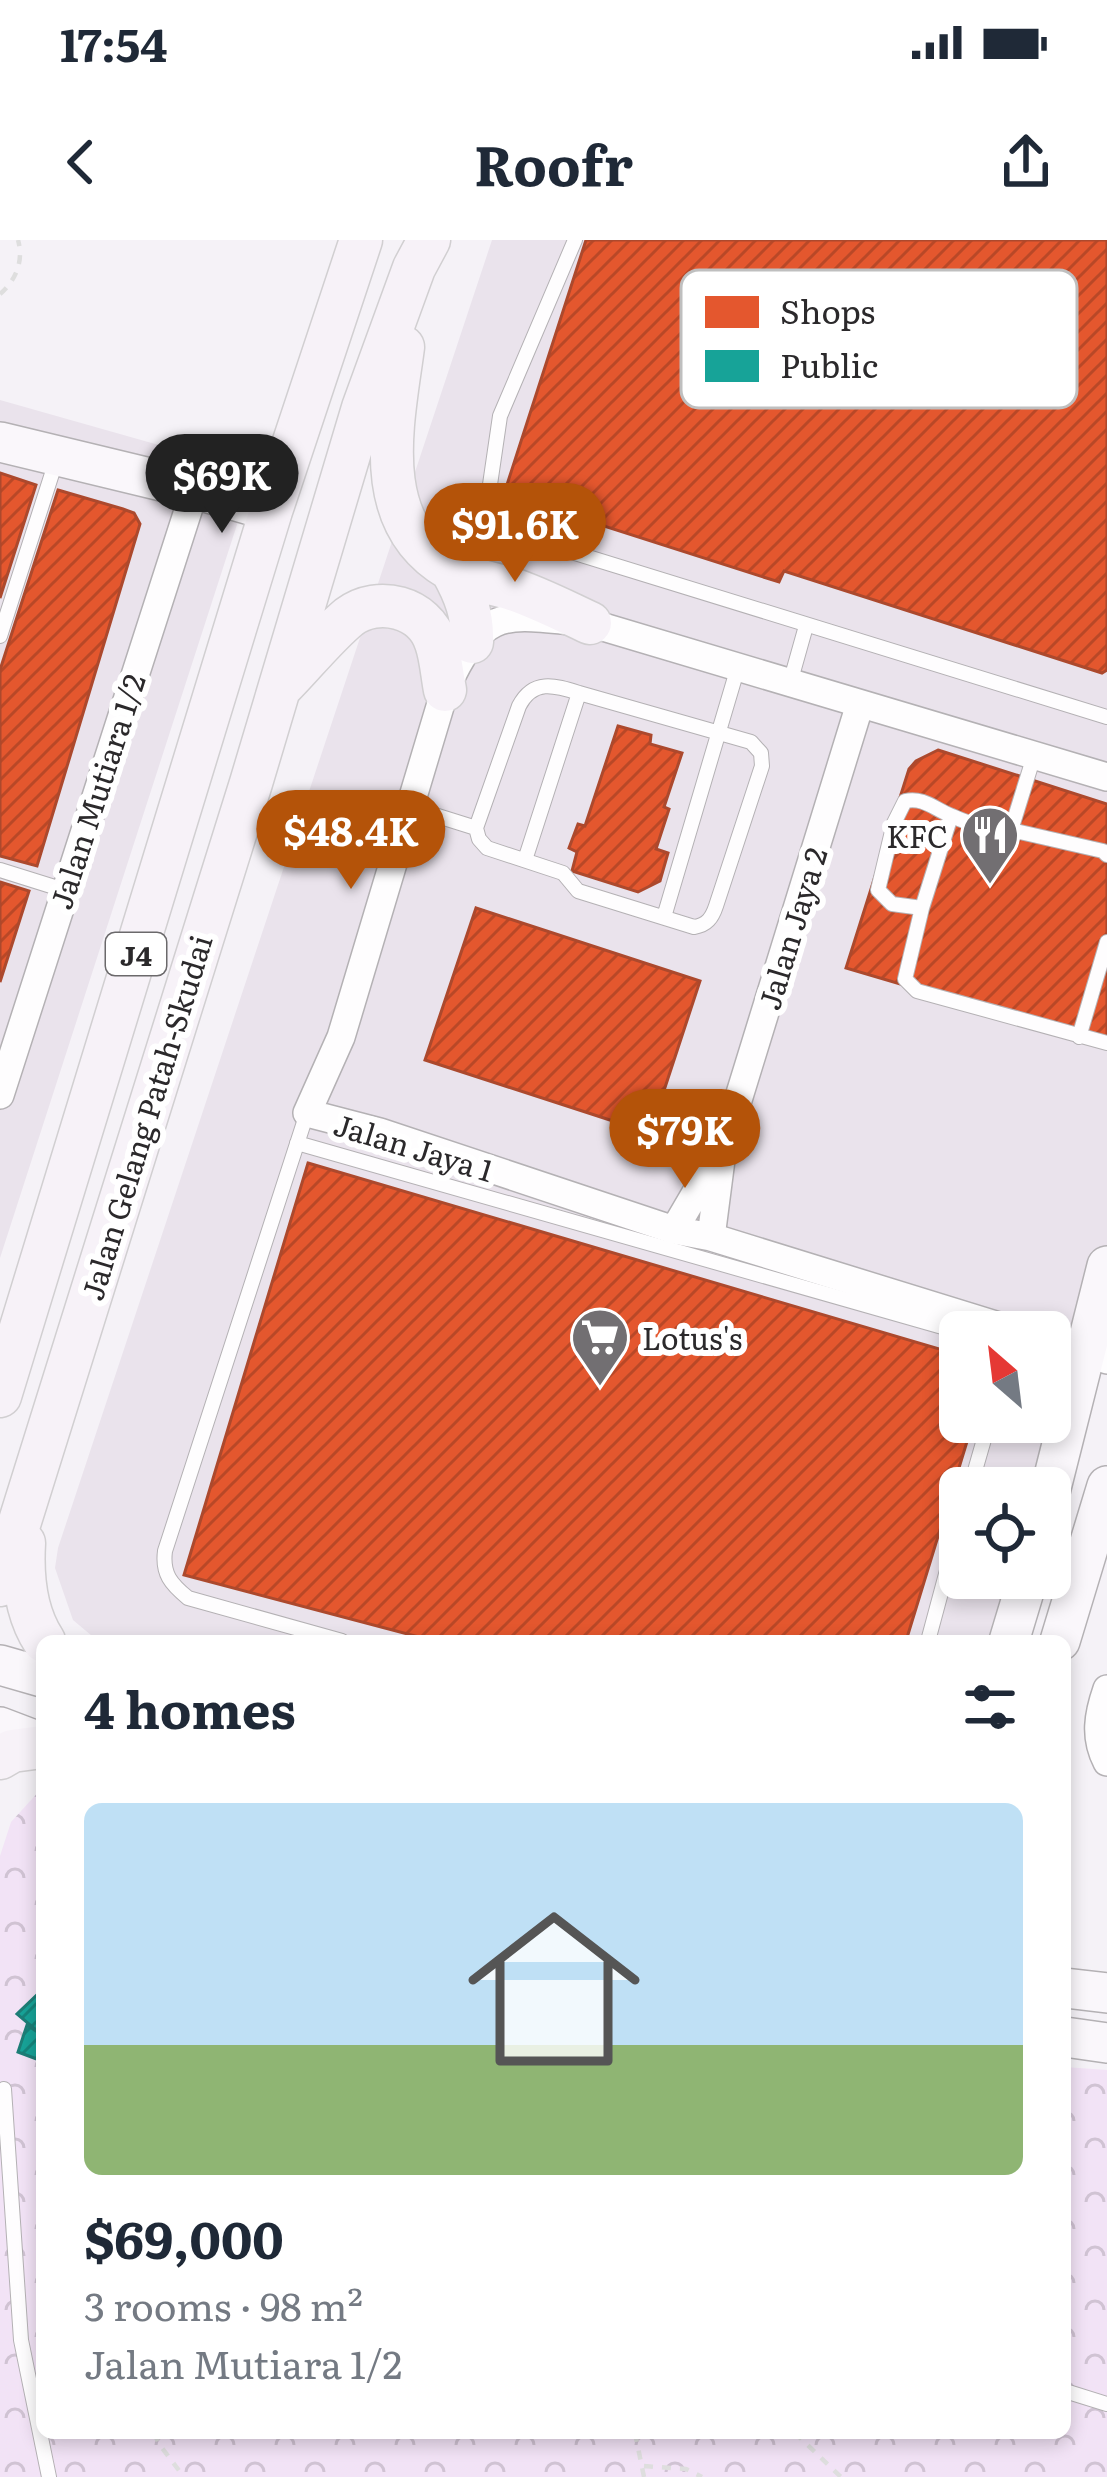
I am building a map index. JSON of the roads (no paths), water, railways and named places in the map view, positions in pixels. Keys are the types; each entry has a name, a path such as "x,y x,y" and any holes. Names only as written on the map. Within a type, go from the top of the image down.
{"main road":[{"name":"Jalan Gelang Patah-Skudai","path":"0,1396 271,511 361,240"},
{"name":"Jalan Gelang Patah-Skudai","path":"0,1585 363,407 422,254"},
{"path":"422,254 390,442 393,490 409,527 464,590 472,642"},
{"path":"0,442 271,511"},
{"path":"452,571 518,591 590,623"},
{"path":"276,692 350,616 378,605 416,615 429,628 445,690"},
{"path":"1055,1467 1080,1352 1107,1266"},
{"path":"1062,1635 1107,1486"},
{"path":"27,1493 24,1581 27,1605 41,1635"},
{"path":"1011,1635 1022,1599"},
{"path":"0,1665 36,1675"},
{"path":"0,1727 36,1742"},
{"path":"0,1758 36,1746"},
{"path":"1071,1989 1107,1994"},
{"path":"1071,2038 1107,2043"}],"street":[{"name":"Jalan Mutiara 1/2","path":"0,1094 195,489"},
{"path":"472,642 484,628 511,616 590,623 1107,777"},
{"name":"Jalan Jaya 1","path":"472,642 445,690 341,1037 307,1113 380,1132 672,1239 940,1311"},
{"name":"Jalan Jaya 2","path":"708,1248 722,1152 860,704"},
{"name":"Jalan Jaya 2","path":"672,1239 722,1152"},
{"path":"1102,1754 1099,1714 1107,1689"}],"lane":[{"path":"574,240 500,416 487,505 496,524 509,533 1107,717"},
{"path":"0,636 57,457"},
{"path":"790,682 806,626"},
{"path":"664,917 738,667"},
{"path":"544,685 579,692 751,742 761,753 762,766 712,918 704,925 694,927 578,891 563,873 487,848 479,839 476,828 525,695 544,685"},
{"path":"525,860 579,692"},
{"path":"1011,830 1034,756"},
{"path":"922,908 892,904 878,890 894,824 905,801 918,798 951,816 996,831 1011,830 1107,855"},
{"path":"409,807 476,828"},
{"path":"951,816 905,979 917,991 1107,1043"},
{"path":"0,871 64,890"},
{"path":"1079,1037 1107,942"},
{"path":"307,1113 163,1564 172,1585 188,1598 321,1635"},
{"path":"297,1143 672,1239"},
{"path":"708,1248 939,1325"},
{"path":"931,1635 947,1599"},
{"path":"4,2090 21,2339 36,2413"},
{"path":"1071,2393 1107,2404"},
{"path":"41,2439 49,2477"}],"place":[{"name":"KFC","path":"990,886"},
{"name":"Lotus's","path":"600,1388"}]}
